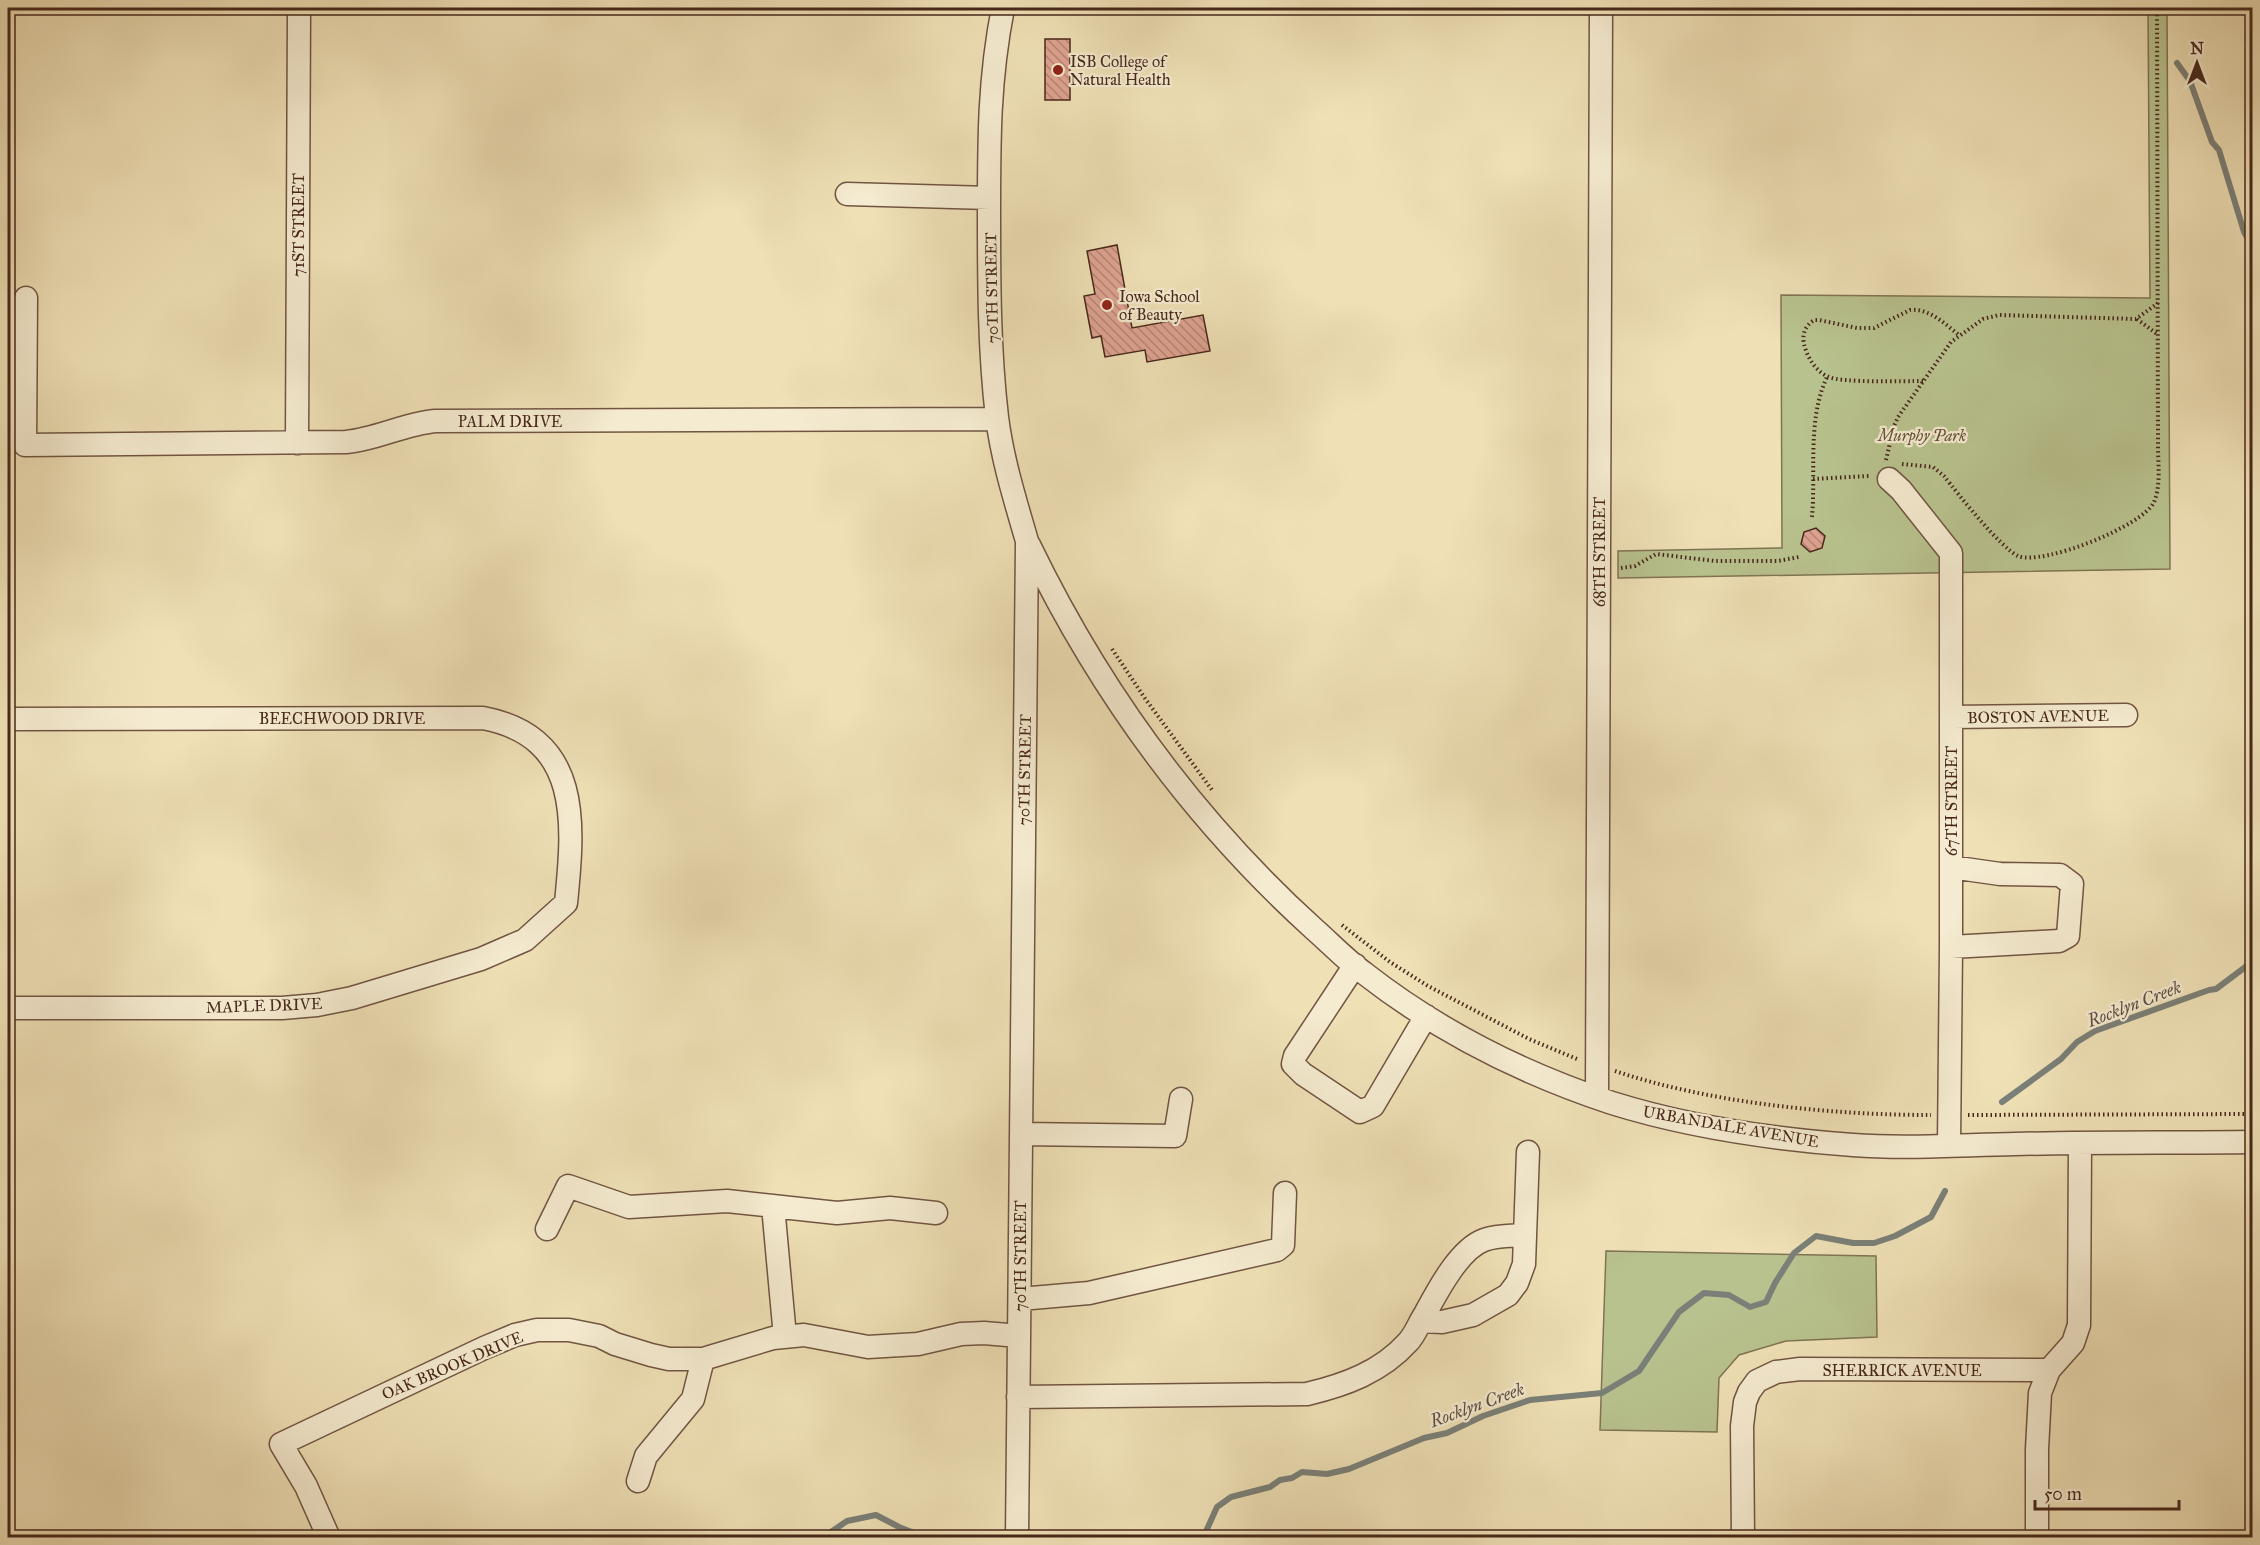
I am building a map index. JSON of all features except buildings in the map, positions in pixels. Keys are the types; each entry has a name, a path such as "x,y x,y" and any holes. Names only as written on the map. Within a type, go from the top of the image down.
{"street":[{"name":"71ST STREET","path":"297,443 299,8"},
{"name":"70TH STREET","path":"1004,8 992,78 989,126 992,360 997,419 1011,487 1027,541 1017,1538"},
{"name":"68TH STREET","path":"1597,1097 1601,8"},
{"path":"847,194 989,198"},
{"name":"PALM DRIVE","path":"26,298 25,445 359,441 411,424 435,421 997,419"},
{"name":"67TH STREET","path":"1882,478 1901,490 1951,553 1952,947 1949,1145"},
{"name":"URBANDALE AVENUE","path":"1027,541 1043,575 1107,686 1182,791 1268,886 1354,965 1425,1016 1497,1056 1597,1097 1650,1114 1802,1140 1873,1146 2253,1142"},
{"name":"BOSTON AVENUE","path":"1951,717 2126,715"},
{"name":"BEECHWOOD DRIVE","path":"8,718 483,718 503,722 522,730 542,744 556,766 569,801 570,866"},
{"name":"MAPLE DRIVE","path":"8,1008 282,1008 317,1005 352,998 481,959 525,940 566,903 570,866"},
{"path":"1951,867 2000,874 2060,875 2072,884 2068,936 2059,941 1952,947"},
{"path":"1354,965 1295,1056 1293,1064 1303,1074 1360,1112 1373,1106 1425,1016"},
{"path":"1021,1134 1176,1136 1181,1099"},
{"path":"2037,1538 2037,1413 2040,1393 2049,1370 2073,1343 2079,1325 2080,1143"},
{"path":"1421,1321 1456,1320 1473,1315 1508,1295 1517,1283 1524,1264 1528,1152"},
{"path":"547,1229 568,1186 629,1207 727,1202 837,1213 890,1208 936,1213"},
{"path":"1020,1299 1089,1293 1277,1250 1283,1245 1285,1193"},
{"path":"773,1206 784,1337"},
{"path":"1018,1397 1307,1394 1342,1385 1359,1378 1389,1360 1409,1341 1464,1254 1481,1240 1495,1236 1525,1235"},
{"name":"OAK BROOK DRIVE","path":"329,1538 306,1486 281,1444 515,1335 537,1330 569,1330 599,1336 615,1344 669,1359 703,1359 773,1338 804,1335 868,1347 918,1344 961,1334 1019,1336"},
{"path":"638,1481 646,1456 693,1399 703,1359"},
{"name":"SHERRICK AVENUE","path":"1743,1538 1743,1414 1749,1392 1757,1381 1776,1372 1800,1370 2049,1370"}],"path":[{"path":"2157,8 2158,303 2158,335 2158,471 2154,502 2132,521 2080,547 2052,555 2024,558 2008,550 1934,467 1885,464 1894,426 1923,381 1951,342 1983,319 1999,315 2136,319 2158,335"},
{"path":"2136,319 2158,303"},
{"path":"1923,381 1850,380 1827,376 1812,363 1805,349 1806,327 1814,320 1865,329 1883,324 1910,310 1922,309 1959,335"},
{"path":"1812,518 1815,413 1819,394 1827,376"},
{"path":"1813,479 1882,478"},
{"path":"1621,568 1635,566 1656,554 1715,561 1778,561 1799,557"},
{"path":"1106,641 1219,799"},
{"path":"1338,921 1390,962 1428,986 1529,1038 1576,1058"},
{"path":"1608,1069 1670,1086 1770,1104 1873,1114 1936,1115"},
{"path":"1960,1115 2253,1114"}],"green space":[{"name":"Murphy Park","path":"2148,8 2167,8 2170,569 1618,578 1618,551 1782,548 1781,295 2150,298"},
{"path":"1606,1251 1876,1256 1877,1337 1786,1341 1739,1355 1719,1378 1717,1432 1600,1430"}],"waterway":[{"path":"2177,63 2190,81 2212,142 2219,150 2244,232 2252,246"},
{"name":"Rocklyn Creek","path":"2002,1102 2061,1059 2077,1042 2095,1031 2216,989 2252,962"},
{"name":"Rocklyn Creek","path":"1203,1538 1217,1507 1231,1497 1270,1487 1280,1480 1292,1478 1302,1472 1327,1474 1349,1469 1424,1438 1447,1433 1483,1416 1530,1400 1602,1393 1639,1371 1679,1312 1704,1293 1729,1295 1750,1307 1766,1302 1794,1253 1816,1236 1853,1243 1874,1243 1895,1236 1931,1217 1945,1191"},
{"name":"Rocklyn Creek","path":"822,1538 847,1521 876,1515 927,1538"}],"place":[{"name":"ISB College of Natural Health","path":"1058,70"},
{"name":"Iowa School of Beauty","path":"1107,305"}]}
